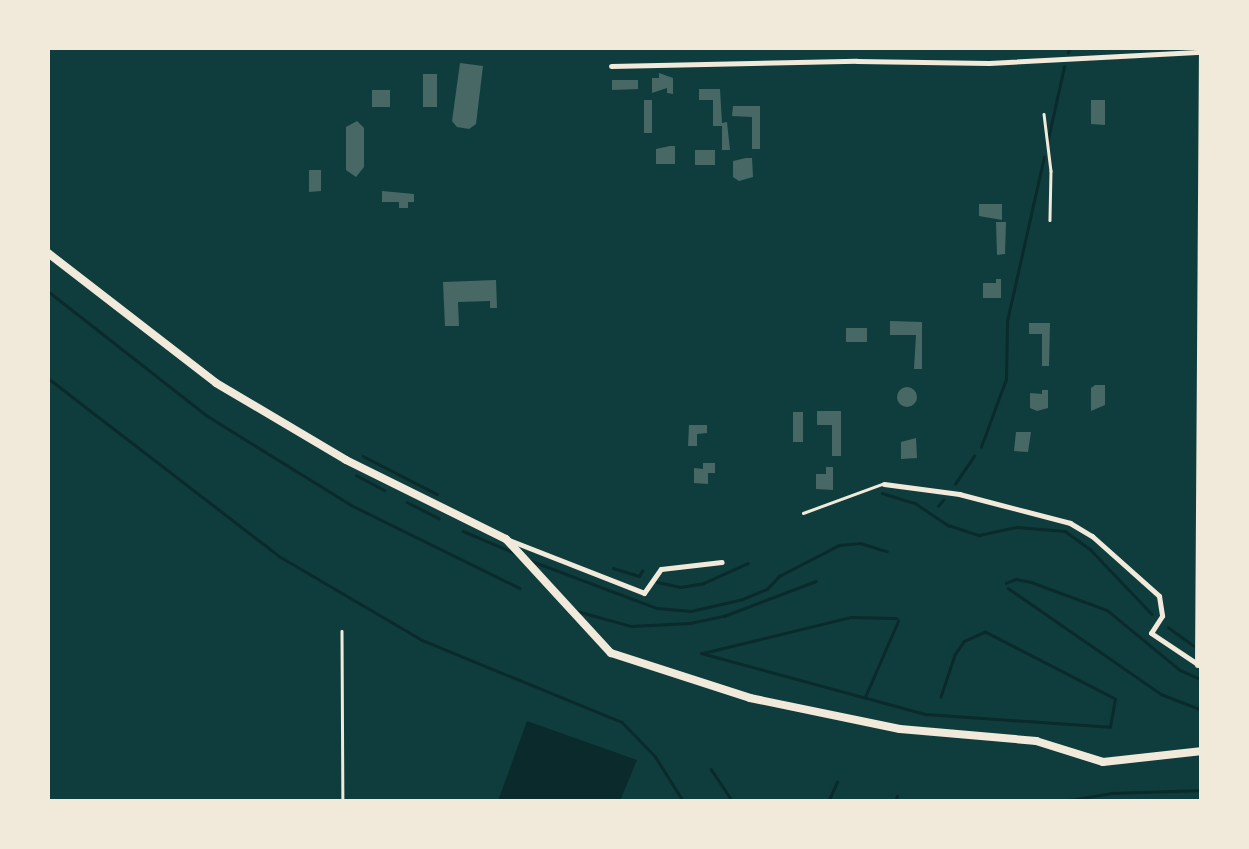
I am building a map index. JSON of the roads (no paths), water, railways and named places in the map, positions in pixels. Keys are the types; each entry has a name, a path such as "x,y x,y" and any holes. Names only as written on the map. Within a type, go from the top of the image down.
{"highway":[{"path":"48,254 216,383 346,460 506,539 600,644 622,657 695,683 900,729 1052,744 1103,762 1202,752"}],"street":[{"path":"611,66 857,61 989,64 1201,52 1200,666"},
{"path":"884,484 959,494 1070,523 1092,536 1160,596 1162,616 1151,633 1200,666"},
{"path":"506,539 644,593 661,569 722,562"}],"lane":[{"path":"803,513 884,484"},
{"path":"342,631 343,802"}],"water":[{"path":"527,721 637,760 620,801 498,801"}],"waterway":[{"path":"1068,53 1069,48"},
{"path":"1048,139 1064,67"},
{"path":"981,447 1006,379 1007,321 1044,157"},
{"path":"48,291 206,415 351,505 520,588"},
{"path":"48,378 279,556 422,640 622,722 655,756 684,802"},
{"path":"363,456 437,494"},
{"path":"955,484 974,456"},
{"path":"356,475 384,490"},
{"path":"882,493 915,503 948,525 979,535 1017,527 1065,531 1091,550 1152,614"},
{"path":"938,506 943,500"},
{"path":"407,502 439,518"},
{"path":"463,531 517,554"},
{"path":"529,560 657,608 691,611 767,589 779,576 839,545 860,543 887,551"},
{"path":"657,582 680,587 704,583 748,563"},
{"path":"613,568 639,576 642,571"},
{"path":"1006,583 1016,579 1031,582 1107,610 1180,670 1202,680"},
{"path":"577,611 631,626 690,623 724,616 816,581"},
{"path":"1008,588 1161,694 1202,710"},
{"path":"703,653 851,617 896,618"},
{"path":"865,697 898,621"},
{"path":"1168,627 1193,645"},
{"path":"701,653 926,714 1110,727 1115,699 985,632 964,642 955,655 941,697"},
{"path":"711,769 733,802"},
{"path":"828,802 837,782"},
{"path":"1057,802 1112,793 1202,790"},
{"path":"895,802 897,796"}]}
